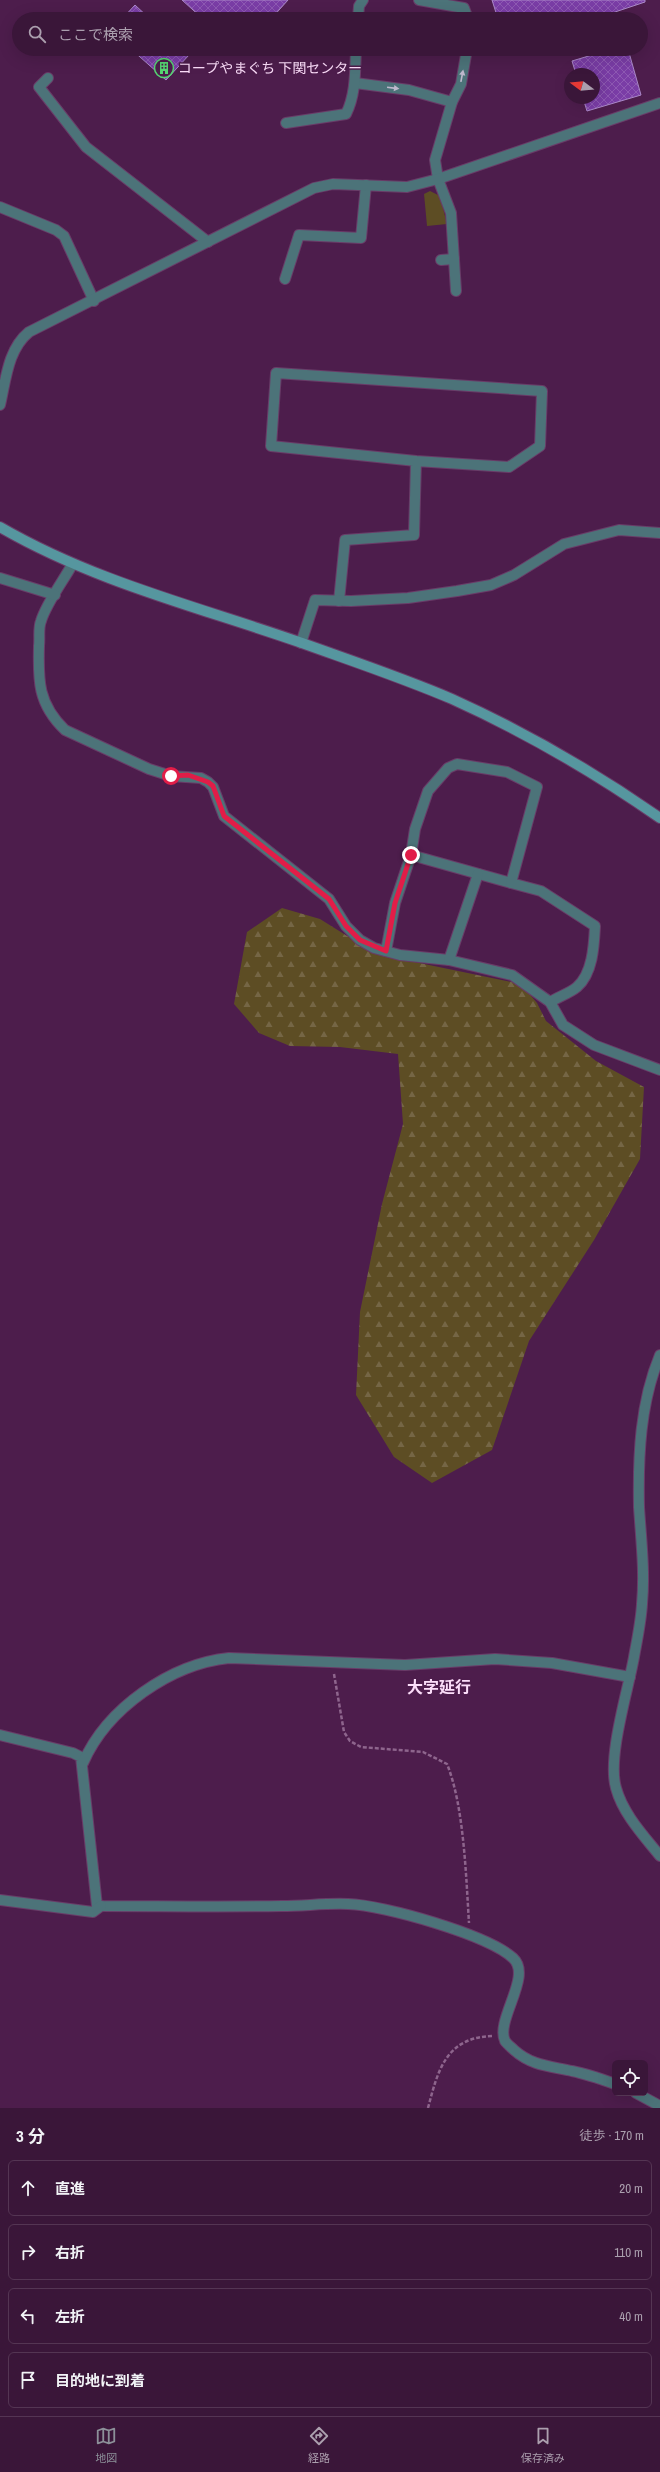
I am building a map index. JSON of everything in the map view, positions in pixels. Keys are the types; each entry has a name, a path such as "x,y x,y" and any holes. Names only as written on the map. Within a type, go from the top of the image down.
{"street":[{"path":"359,12 359,6 363,0"},
{"path":"419,0 464,8 465,12"},
{"path":"286,123 346,114 350,106 355,83 356,56"},
{"path":"456,291 451,213 438,179 435,160 452,102 460,84 466,56"},
{"path":"48,78 39,87 86,147 208,242"},
{"path":"355,83 409,90 452,102"},
{"path":"0,405 12,356 19,341 29,332 94,301 314,188 334,184 406,187 438,179 660,103"},
{"path":"285,279 299,235 360,238 366,185"},
{"path":"0,207 56,230 64,236 94,301"},
{"path":"441,260 454,259"},
{"path":"276,372 542,391 540,446 509,467 416,461 272,446 276,372"},
{"path":"339,601 345,540 414,535 416,461"},
{"path":"0,527 33,546 72,565 103,577 301,643 412,683 492,718 574,762 612,785 660,818"},
{"path":"301,643 315,600 339,601 408,598 491,585 514,575 564,544 618,530 660,533"},
{"path":"72,565 40,622 38,664 38,685 55,720 65,730 149,769 171,776 201,778 208,782 213,786 224,816 329,899 346,926 360,940 400,955 449,960 512,975 550,1002 563,1025 594,1045 660,1070"},
{"path":"0,578 55,595"},
{"path":"386,951 395,903 411,855 415,829 428,791 448,768 458,764 507,772 537,787 511,883"},
{"path":"411,855 541,891 595,926 594,951 581,981 578,986 550,1002"},
{"path":"449,960 478,874"},
{"path":"660,1355 647,1396 642,1426 639,1476 642,1603 630,1677 618,1736 614,1775 616,1789 636,1826 660,1856"},
{"path":"83,1762 89,1749 126,1706 150,1687 188,1667 212,1660 230,1658 404,1665 495,1660 552,1663 630,1677"},
{"path":"0,1735 73,1753 81,1757 83,1762 97,1906 349,1904 441,1925 470,1935 498,1948 514,1959 518,1964 516,1990 505,2023 505,2041 531,2063 580,2073 612,2083"},
{"path":"0,1900 93,1912 101,1906"},
{"path":"642,2096 660,2106"}],"path":[{"path":"332,1663 344,1732 350,1741 369,1749 423,1752 447,1764 453,1779 457,1805 470,1935"},
{"path":"428,2108 442,2063 451,2052 472,2039 504,2035"}],"green space":[{"path":"430,191 440,196 447,224 427,226 424,194"},
{"path":"282,908 320,919 376,954 521,984 537,1003 546,1021 596,1061 644,1087 640,1159 594,1240 529,1341 492,1450 432,1483 394,1457 356,1395 360,1312 382,1204 403,1124 398,1054 340,1047 290,1046 259,1033 234,1004 247,932"}],"building":[{"path":"182,0 288,0 277,12 195,12"},
{"path":"492,0 645,0 645,2 615,12 496,12"},
{"path":"135,5 142,12 128,12"},
{"name":"コープやまぐち 下関センター","path":"139,56 188,56 166,80"},
{"path":"589,56 630,56 641,95 587,111 585,104 600,104 600,68 574,68 572,61"}],"place":[{"name":"コープやまぐち 下関センター","path":"164,68"}],"district":[{"name":"大字延行","path":"439,1687"}],"route":[{"path":"171,776 188,775 201,778 213,786 220,811 224,816 317,888 329,899 346,926 360,940 374,948 386,951 395,903 411,855"}]}
